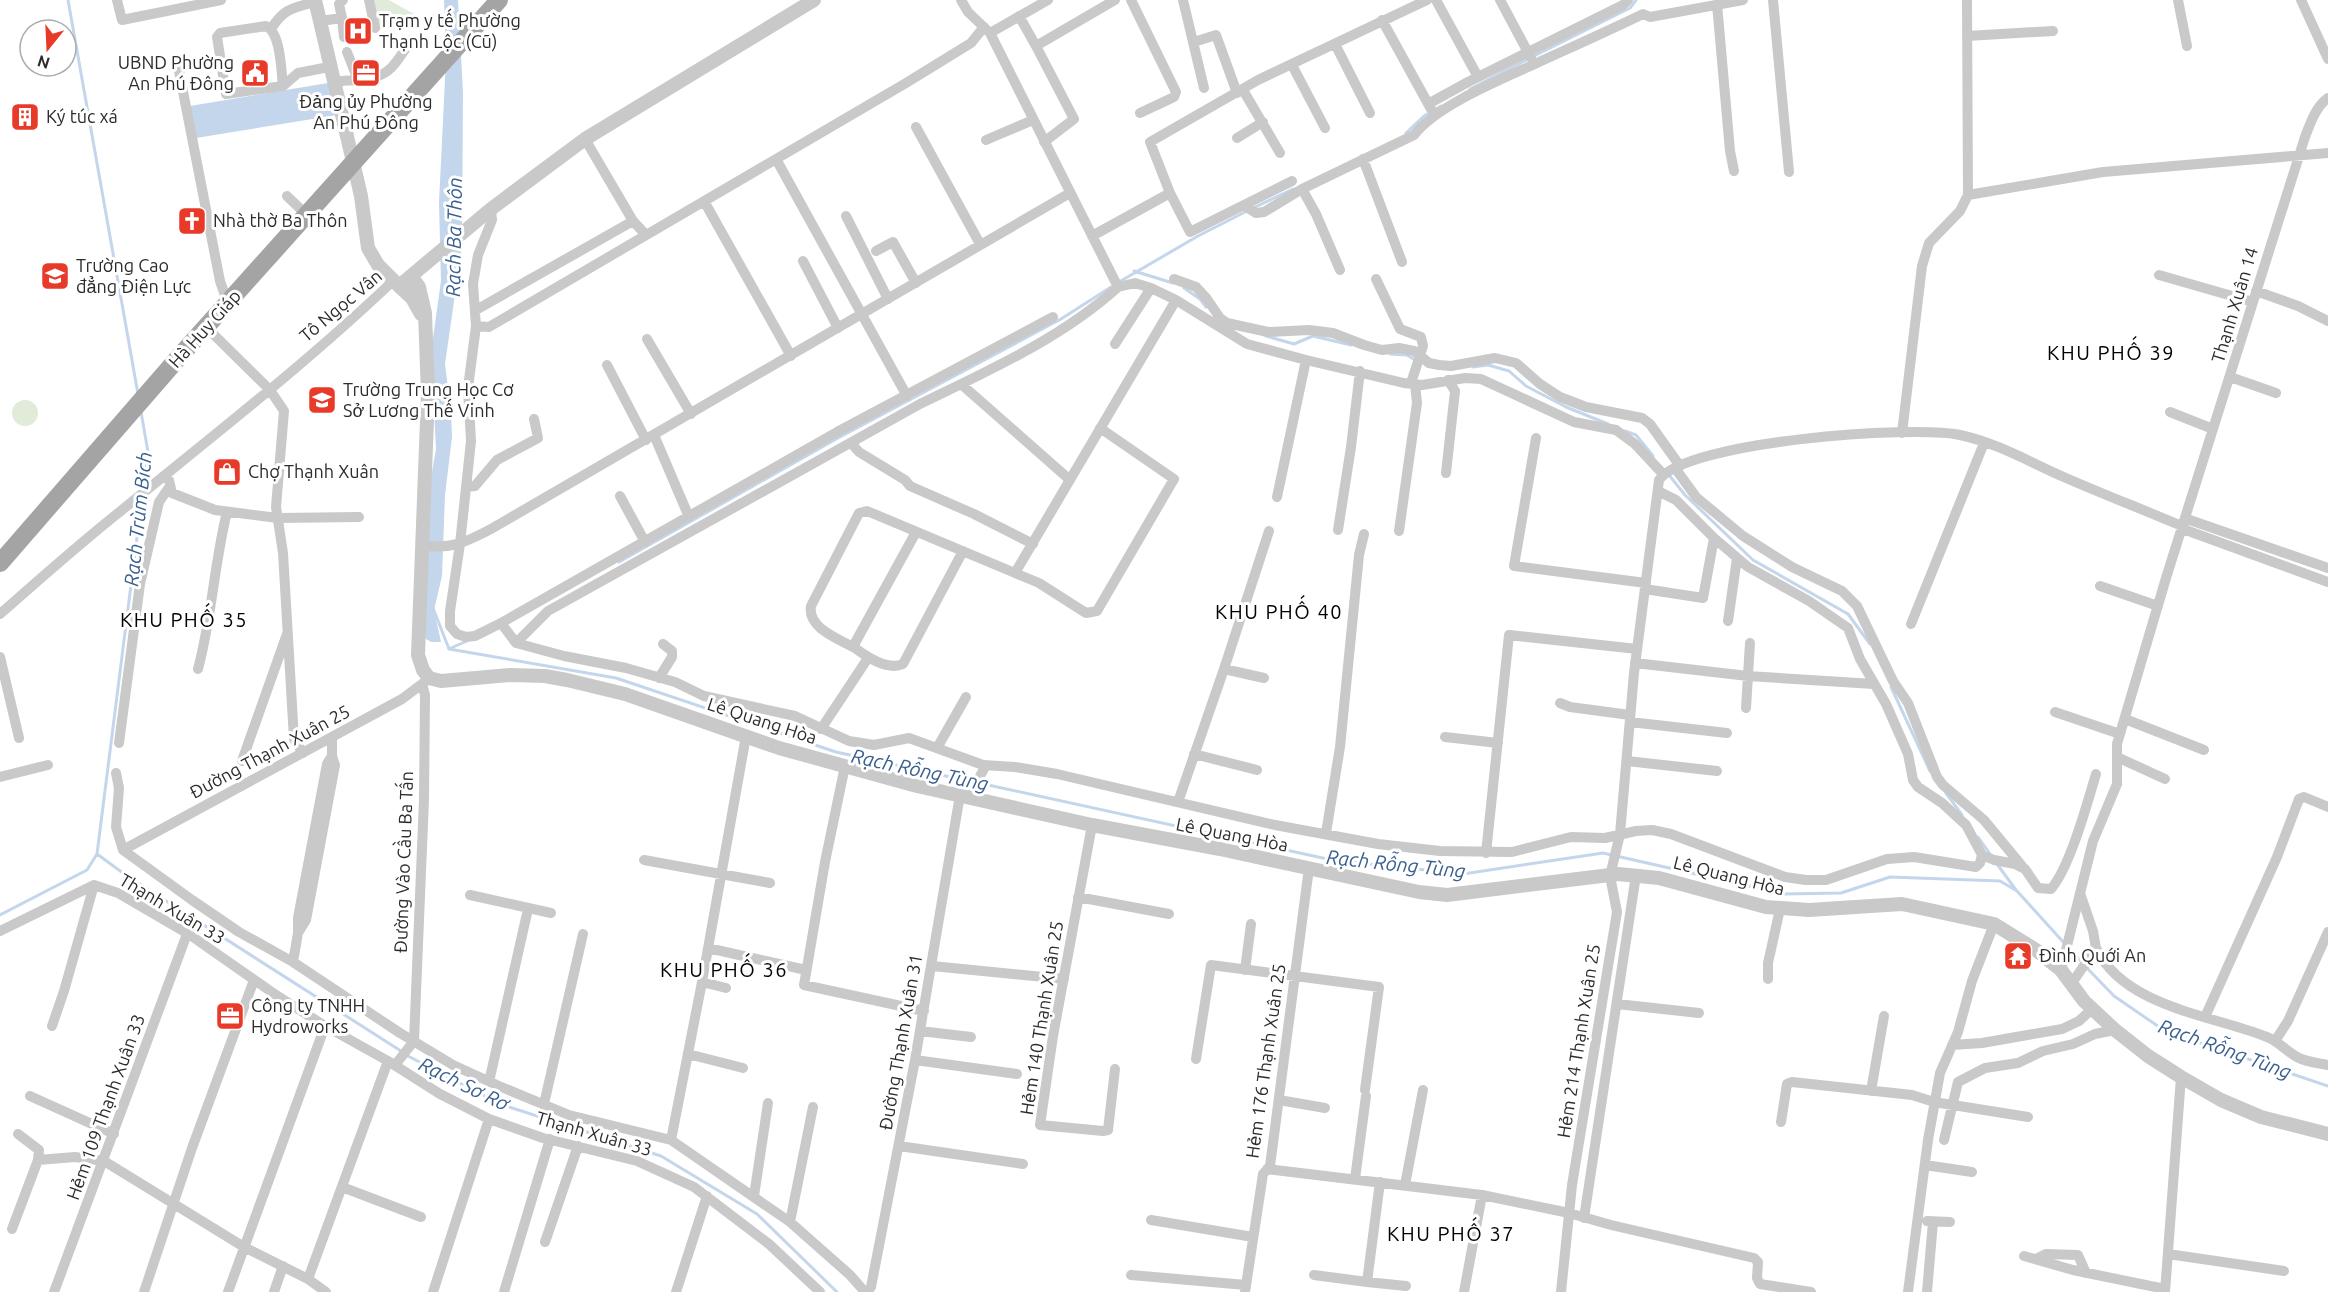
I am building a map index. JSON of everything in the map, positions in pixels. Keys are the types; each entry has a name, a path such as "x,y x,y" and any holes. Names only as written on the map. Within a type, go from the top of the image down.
{"main road":[{"name":"Hà Huy Giáp","path":"0,563 179,357 493,7"}],"street":[{"path":"117,0 122,20 172,4 221,0"},
{"path":"343,0 339,4 344,37"},
{"path":"369,0 375,28"},
{"path":"961,0 968,12 987,30 1116,283"},
{"path":"476,326 489,327 971,43 987,30 1019,16 1034,3 1048,0"},
{"path":"1036,46 1115,0"},
{"path":"1131,0 1176,92 1174,97 1140,113"},
{"path":"1183,0 1204,88"},
{"path":"1436,0 1478,77"},
{"path":"1500,0 1535,64"},
{"path":"1419,1 1258,80 1150,142 1170,193 1190,232 1250,209 1264,212 1302,189 1414,135 1432,110 1478,77 1623,5 1628,0"},
{"path":"1432,110 1643,14 1650,17 1743,0"},
{"path":"1773,0 1788,172"},
{"path":"1902,433 1922,266 1929,243 1960,211 1968,195 1967,0"},
{"path":"2178,0 2187,46"},
{"path":"2301,0 2328,59"},
{"path":"272,29 279,16 292,8 315,1 361,196 368,248 378,265 412,298 426,324"},
{"name":"Tô Ngọc Vân","path":"0,614 121,510 166,480 397,283 412,277 491,208 585,139 807,2"},
{"path":"1717,4 1730,151 1734,171"},
{"path":"1019,16 1074,119 1044,142"},
{"path":"320,21 342,18"},
{"path":"1382,20 1432,110"},
{"path":"283,86 276,36 272,29 266,26 220,33 217,37 226,94 283,86 298,73 329,67"},
{"path":"1967,36 2053,31"},
{"path":"1194,42 1216,35 1240,92 1263,122 1281,153"},
{"path":"333,82 369,80 389,70 411,41"},
{"path":"1335,44 1370,114"},
{"path":"347,52 358,80"},
{"path":"1292,64 1325,128"},
{"path":"179,71 220,281 228,304"},
{"name":"Thạnh Xuân 14","path":"2062,964 2093,840 2117,784 2120,734 2158,606 2299,155 2311,120 2328,98"},
{"path":"986,140 1033,120"},
{"path":"1237,138 1263,122"},
{"path":"916,128 980,244"},
{"path":"585,139 634,222 645,234"},
{"path":"1968,195 2103,172 2328,153"},
{"path":"776,159 907,396"},
{"path":"1363,159 1402,262"},
{"path":"1250,209 1247,203 1292,181"},
{"path":"1302,189 1316,214 1340,270"},
{"path":"425,545 456,545 491,529 1070,193"},
{"path":"1092,236 1170,193"},
{"path":"286,195 307,215"},
{"path":"704,201 791,356"},
{"path":"491,208 492,220 478,255 473,284 476,326 468,388 471,441 456,545 450,610 450,626 457,634 466,637 475,636 501,623 837,432 907,396 954,381 1046,338 1102,302 1116,283"},
{"path":"846,216 888,299"},
{"path":"476,310 634,222"},
{"path":"876,251 893,242 916,283"},
{"path":"803,261 838,328"},
{"path":"2158,275 2253,302"},
{"path":"412,277 424,301 426,324 428,394 425,545 418,655 426,681"},
{"path":"1174,279 1196,287 1207,298 1220,318 1227,323 1268,332 1309,330 1333,333 1382,350 1399,348 1429,363 1439,365 1451,366 1495,358 1516,363 1540,384 1560,397 1586,407 1642,418 1650,424 1672,469 1696,498 1743,536 1791,567 1842,591 1857,606 1893,681 1908,703 1937,777 1943,785 1984,819 2038,888 2051,889 2059,879 2087,806 2096,774"},
{"path":"1376,279 1400,328 1421,337 1423,346 1413,381 1417,403 1399,531"},
{"path":"1116,283 1135,283 1151,288 1176,300 1247,344 1306,360 1413,381 1422,385 1465,378 1481,379 1574,422 1616,430 1672,469"},
{"path":"1115,344 1151,288"},
{"path":"2256,291 2298,306 2328,321"},
{"path":"1016,573 1176,300"},
{"path":"516,643 548,611 920,404 1053,317"},
{"path":"207,328 270,390 284,411 276,507 284,553 294,739 303,753"},
{"path":"647,339 690,414"},
{"path":"1277,497 1306,360"},
{"path":"607,365 650,437 688,518"},
{"path":"1338,530 1360,371"},
{"path":"2230,376 2276,393"},
{"path":"1446,472 1455,391 1449,380"},
{"path":"954,381 1070,480"},
{"path":"2170,412 2213,429"},
{"path":"466,487 475,486 497,460 538,438 534,419"},
{"path":"963,551 903,664 891,666 868,658 815,624 810,615 811,606 854,519 859,513 867,511 916,532 963,551 1039,583 1086,613 1097,610 1174,479 1100,428"},
{"path":"1614,873 1620,837 1635,663 1659,480 1672,469 1700,457 1756,445 1902,433 1959,435 2014,453 2065,478 2328,582"},
{"path":"1536,438 1514,566 1645,586 1703,598 1714,538"},
{"path":"851,443 860,452 905,480 910,486 1034,544"},
{"path":"1911,624 1984,443"},
{"path":"166,480 172,492 215,510 278,518 359,517"},
{"path":"118,743 141,584 166,480"},
{"path":"1658,491 1676,500 1714,538 1748,567 1809,601 1848,628 1860,659 1886,704 1908,754 1913,780 1918,787 1942,803 1966,825 1982,855 2020,866"},
{"path":"620,496 645,542"},
{"path":"198,669 207,636 216,564 227,512"},
{"path":"2184,525 2328,568"},
{"path":"1178,802 1269,531"},
{"path":"855,648 855,643 916,532"},
{"path":"1326,833 1340,747 1359,555 1364,534"},
{"path":"1728,621 1737,558"},
{"path":"2100,585 2158,606"},
{"path":"501,623 516,643 564,656 661,675 719,700 795,716 849,741 874,745 909,738 985,769 1015,767 1058,774 1275,825 1378,844 1440,851 1512,852 1571,837 1620,837 1652,830 1671,834 1785,877 1806,880 1826,880 1887,859 1914,856 1976,867 1982,855"},
{"path":"242,761 288,628"},
{"path":"1486,853 1509,635 1637,649"},
{"path":"1746,708 1750,643"},
{"path":"661,675 672,657 672,651 663,644"},
{"path":"0,657 19,738"},
{"path":"821,729 868,658"},
{"path":"1635,663 1748,676 1874,684"},
{"path":"1224,669 1264,678"},
{"name":"Lê Quang Hòa","path":"426,681 510,675 545,676 567,680 625,694 779,748 845,766 1092,825 1419,892 1438,894 1474,892 1614,873 1636,874 1780,909 1809,910 1902,904 1994,924 2062,964 2074,980 2084,1001 2092,1009 2148,1056 2181,1077 2222,1100 2261,1117 2328,1134"},
{"name":"Đường Thạnh Xuân 25","path":"123,850 402,699 426,681"},
{"name":"Đường Vào Cầu Ba Tấn","path":"414,1041 424,799 426,681"},
{"path":"937,748 966,697"},
{"path":"1560,702 1570,707 1630,719 1727,733"},
{"path":"2055,712 2120,734"},
{"path":"2125,719 2204,750"},
{"path":"671,1140 746,736"},
{"path":"293,962 298,918 327,764 332,756 332,737"},
{"path":"1445,737 1498,743"},
{"path":"1194,754 1257,770"},
{"path":"2117,757 2165,779"},
{"path":"1626,761 1717,771"},
{"path":"0,777 48,765"},
{"path":"845,766 804,986 924,1011"},
{"name":"Đường Thạnh Xuân 31","path":"866,1292 871,1287 932,966 968,794 985,769"},
{"path":"116,773 119,788 116,827 123,850 239,932 293,962 453,1065 569,1115 671,1140 790,1222 866,1292"},
{"path":"2205,1017 2277,857 2299,799 2304,797 2328,807"},
{"name":"Hẻm 140 Thạnh Xuân 25","path":"1092,825 1040,1125 1108,1130 1115,1069"},
{"path":"644,860 770,883"},
{"name":"Hẻm 176 Thạnh Xuân 25","path":"1245,1288 1263,1174 1270,1166 1309,868"},
{"name":"Hẻm 214 Thạnh Xuân 25","path":"1561,1292 1569,1213 1592,1057 1617,912 1614,873"},
{"path":"1584,1218 1636,874"},
{"path":"52,1026 94,885"},
{"name":"Thạnh Xuân 33","path":"0,931 94,885 118,893 187,934 325,1026 440,1094 489,1119 550,1139 637,1161 694,1186 769,1244 820,1292"},
{"path":"2080,893 2093,931 2095,951 2130,986 2157,1001 2236,1025 2275,1041 2299,1059 2328,1065"},
{"path":"470,895 551,913"},
{"path":"1078,897 1170,914"},
{"path":"489,1082 528,909"},
{"path":"1768,979 1768,963 1780,909"},
{"path":"1245,970 1251,924"},
{"path":"1908,1292 1940,1072 1958,1032 1972,981 1994,924"},
{"path":"2275,1041 2288,1021 2328,932"},
{"name":"Hẻm 109 Thạnh Xuân 33","path":"54,1292 187,934"},
{"path":"544,1104 583,934"},
{"path":"708,948 806,970"},
{"path":"2074,980 2095,951"},
{"path":"1196,1059 1211,965 1379,987 1355,1179"},
{"path":"932,966 1064,979"},
{"path":"144,1292 172,1204 254,980"},
{"path":"702,982 726,988"},
{"path":"1617,1004 1699,1013"},
{"path":"1952,1045 1982,1043 2062,1029 2079,1021 2092,1009"},
{"path":"1871,1091 1884,1016"},
{"path":"228,1292 325,1026"},
{"path":"1944,1140 1958,1082 1986,1068 2018,1063 2043,1051 2115,1030"},
{"path":"920,1031 971,1037"},
{"path":"308,1279 391,1063 414,1041"},
{"path":"688,1054 743,1068"},
{"path":"915,1060 1017,1074"},
{"path":"2024,1256 2086,1273 2165,1290 2181,1077"},
{"path":"1781,1122 1787,1084 1790,1083 1912,1095 1935,1102 2028,1117"},
{"path":"1406,1185 1423,1089"},
{"path":"30,1096 114,1134"},
{"path":"1279,1100 1325,1108"},
{"path":"754,1196 768,1102"},
{"path":"790,1222 813,1107"},
{"path":"433,1292 489,1119"},
{"path":"12,1229 38,1160 39,1150 18,1134"},
{"path":"504,1292 550,1139"},
{"path":"545,1242 578,1146"},
{"path":"899,1146 1023,1164"},
{"path":"38,1160 75,1157 104,1161 244,1247 308,1279 326,1292"},
{"path":"1925,1165 1972,1172"},
{"path":"1267,1169 1482,1195 1569,1213 1754,1258 1758,1262 1757,1278 1760,1284 1811,1292"},
{"path":"1367,1282 1380,1182"},
{"path":"342,1187 421,1217"},
{"path":"1464,1292 1482,1195"},
{"path":"676,1292 706,1196"},
{"path":"1151,1220 1253,1237"},
{"path":"1918,1220 1950,1222"},
{"path":"1927,1292 1933,1222"},
{"path":"2036,1260 2046,1254 2079,1255 2086,1273"},
{"path":"2168,1254 2284,1271"},
{"path":"274,1292 283,1266"},
{"path":"1131,1275 1245,1288"},
{"path":"1314,1275 1406,1286"}],"green space":[{"path":"371,0 389,0 419,17 378,30"},
{"path":"25,400 34,404 38,413 34,422 25,426 16,422 12,413 16,404"}],"water":[{"path":"444,0 458,0 463,92 462,246 445,364 452,437 445,495 442,576 434,610 441,642 431,642 426,639 423,630 428,495 436,449 432,345 441,281 439,202 446,59"},
{"path":"328,83 337,115 196,138 190,106"}],"waterway":[{"name":"Rạch Trùm Bích","path":"68,0 138,394"},
{"path":"1534,56 1630,8 1636,0"},
{"path":"1470,89 1528,59"},
{"path":"1406,133 1424,116 1441,106"},
{"path":"1253,208 1293,189"},
{"path":"1119,282 1198,236 1247,211"},
{"path":"1134,271 1173,283"},
{"path":"619,562 838,438 1061,319 1111,287"},
{"path":"1184,288 1200,299 1206,307"},
{"path":"1266,336 1294,344 1313,336 1351,345"},
{"path":"1390,354 1407,355 1415,360"},
{"path":"1473,367 1488,365 1509,371 1526,386 1566,407 1608,424"},
{"name":"Rạch Trùm Bích","path":"141,412 148,452 143,489"},
{"path":"1625,431 1636,435 1653,456"},
{"path":"1669,475 1685,495 1753,560 1848,614 1870,644"},
{"name":"Rạch Trùm Bích","path":"0,915 87,870 97,854 142,498"},
{"name":"Rạch Ba Thôn","path":"433,608 449,649"},
{"path":"451,648 467,641"},
{"name":"Rạch Rỗng Tùng","path":"449,649 616,678 836,752 973,782"},
{"path":"1891,687 1930,771"},
{"name":"Rạch Rỗng Tùng","path":"979,783 1332,860 1463,874 1603,853 1784,894 1841,893 1890,877 2000,881 2017,891 2065,944"},
{"path":"1946,793 1962,815"},
{"path":"1978,837 1990,854"},
{"name":"Rạch Sơ Rơ","path":"97,854 127,876 401,1051"},
{"path":"1997,864 2016,890"},
{"name":"Rạch Rỗng Tùng","path":"2070,949 2082,962"},
{"name":"Rạch Rỗng Tùng","path":"2086,967 2114,996 2165,1031 2328,1086"},
{"name":"Rạch Sơ Rơ","path":"406,1055 500,1104 661,1156 757,1214 837,1292"}],"place":[{"name":"Trạm y tế Phường Thạnh Lộc (Cũ)","path":"358,31"},
{"name":"UBND Phường An Phú Đông","path":"255,73"},
{"name":"Đảng ủy Phường An Phú Đông","path":"366,73"},
{"name":"Ký túc xá","path":"25,117"},
{"name":"Nhà thờ Ba Thôn","path":"192,221"},
{"name":"Trường Cao đẳng Điện Lực","path":"55,276"},
{"name":"Trường Trung Học Cơ Sở Lương Thế Vinh","path":"322,400"},
{"name":"Chợ Thạnh Xuân","path":"227,472"},
{"name":"Đình Quới An","path":"2018,956"},
{"name":"Công ty TNHH Hydroworks","path":"230,1016"}],"district":[{"name":"KHU PHỐ 39","path":"2111,353"},
{"name":"KHU PHỐ 40","path":"1279,612"},
{"name":"KHU PHỐ 35","path":"184,620"},
{"name":"KHU PHỐ 36","path":"724,970"},
{"name":"KHU PHỐ 37","path":"1451,1234"}]}
